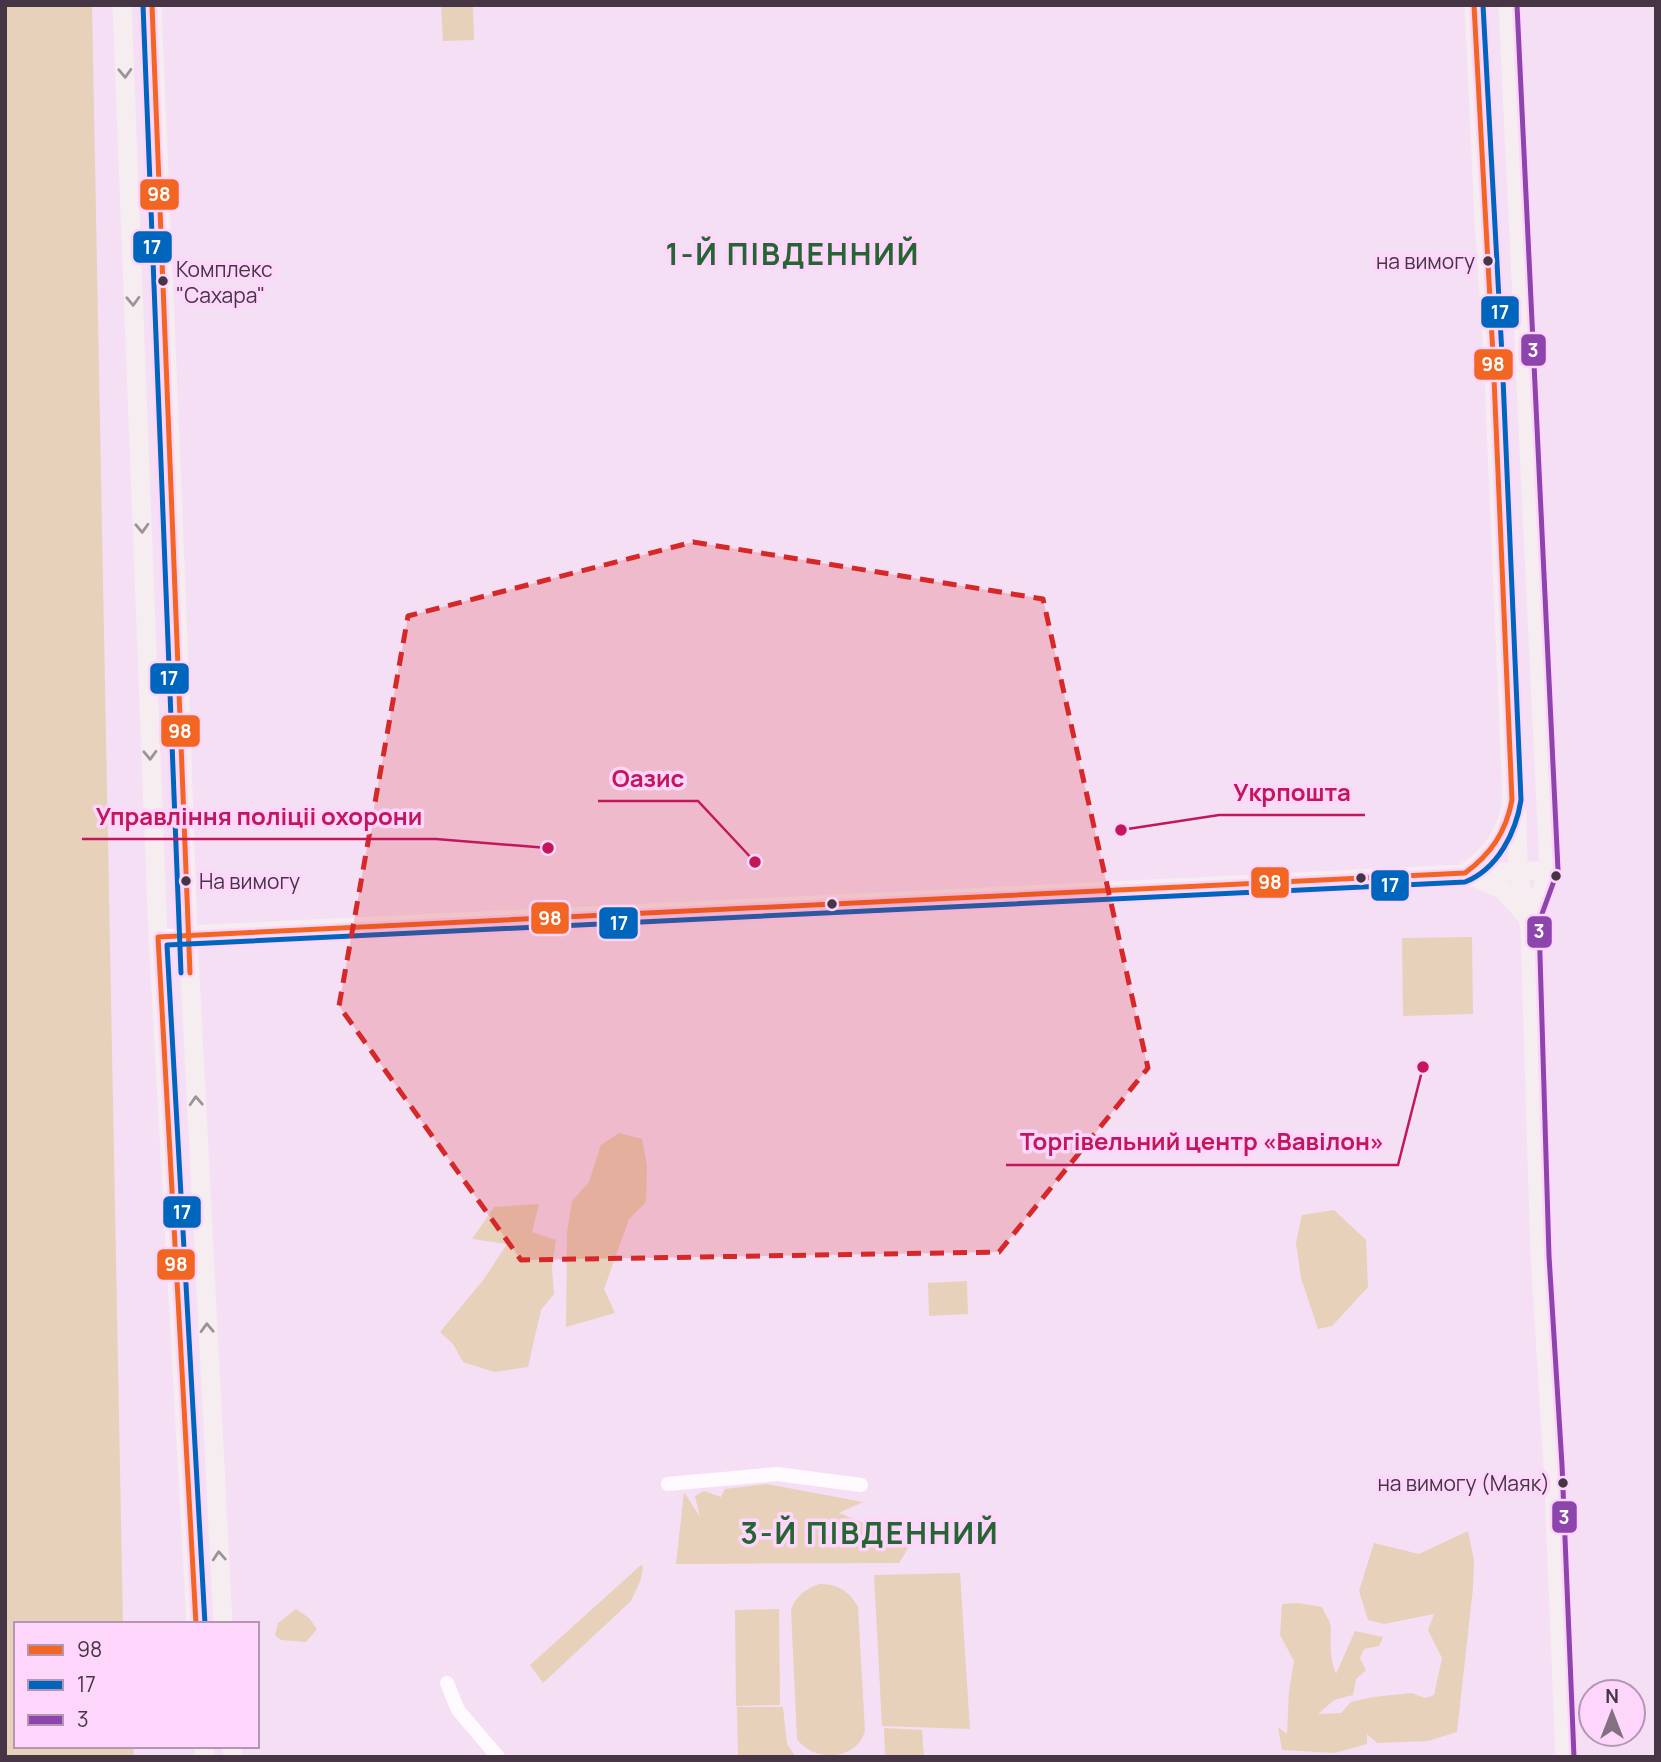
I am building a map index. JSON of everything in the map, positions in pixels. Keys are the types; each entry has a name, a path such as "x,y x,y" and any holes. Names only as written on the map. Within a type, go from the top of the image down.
{"street":[{"path":"122,5 158,937 196,1622"},
{"path":"152,5 188,935 223,1622"},
{"path":"1474,5 1513,800 1517,826 1518,871 1530,921 1539,1256 1552,1451 1565,1757"},
{"path":"1508,5 1549,870 1530,921"},
{"path":"1465,873 1482,862 1499,840 1510,817 1513,800"},
{"path":"158,937 1549,870"},
{"path":"1465,873 1502,889 1513,898 1530,921"},
{"path":"668,1483 777,1474 861,1485"},
{"path":"447,1683 458,1710 498,1757"}],"highlighted area":[{"path":"693,542 1043,599 1148,1068 999,1252 521,1260 339,1006 408,616"}],"shaded area":[{"path":"5,5 92,5 123,1622 14,1622 14,1748 133,1748 134,1757 5,1757"},
{"path":"441,5 473,5 474,40 443,41"},
{"path":"1472,937 1473,1014 1403,1016 1402,938"},
{"path":"619,1133 642,1139 647,1165 646,1202 629,1219 604,1289 615,1313 566,1327 567,1233 572,1201 589,1182 601,1145"},
{"path":"539,1204 532,1232 556,1240 552,1268 554,1294 541,1310 528,1367 494,1372 463,1362 453,1344 440,1332 484,1279 507,1244 472,1239 494,1207"},
{"path":"1334,1210 1366,1240 1368,1287 1332,1326 1318,1329 1301,1278 1296,1243 1302,1215"},
{"path":"967,1281 968,1314 929,1316 928,1283"},
{"path":"767,1484 863,1502 839,1513 912,1542 899,1563 676,1564 684,1492 700,1517 695,1496 704,1491 721,1497 725,1489"},
{"path":"1468,1531 1474,1561 1473,1588 1457,1732 1428,1741 1377,1743 1367,1734 1367,1744 1335,1753 1282,1750 1278,1727 1287,1734 1289,1691 1294,1661 1280,1635 1282,1604 1298,1603 1322,1607 1331,1626 1331,1652 1336,1674 1355,1631 1383,1637 1379,1646 1364,1649 1360,1658 1366,1670 1356,1679 1353,1695 1334,1700 1318,1714 1341,1713 1351,1702 1373,1697 1412,1693 1425,1698 1434,1695 1442,1658 1428,1630 1434,1614 1384,1624 1368,1620 1359,1591 1374,1543 1419,1554"},
{"path":"641,1565 641,1579 631,1601 543,1683 530,1665"},
{"path":"960,1573 970,1729 882,1726 874,1575"},
{"path":"819,1584 832,1585 842,1590 858,1607 865,1731 853,1749 834,1755 813,1752 797,1739 791,1610 802,1594"},
{"path":"296,1609 309,1618 317,1629 306,1642 281,1640 275,1635 278,1623"},
{"path":"779,1609 780,1705 736,1706 735,1610"},
{"path":"737,1707 783,1707 787,1744 796,1757 738,1757"},
{"path":"884,1728 922,1730 924,1757 885,1757"}],"transit line":[{"name":"17","path":"143,5 181,973"},
{"name":"98","path":"152,5 190,973"},
{"name":"98","path":"196,1622 158,937 1465,873 1490,850 1506,822 1512,800 1493,355 1474,5"},
{"name":"17","path":"205,1622 167,945 1465,882 1477,876 1496,859 1510,837 1521,800 1502,355 1483,5"},
{"name":"3","path":"1517,5 1558,870 1539,922 1549,1256 1562,1465 1574,1757"}],"place":[{"name":"на вимогу","path":"1488,261"},
{"name":"Комплекс \"Сахара\"","path":"163,281"},
{"name":"Укрпошта","path":"1121,830"},
{"name":"Управлiння полiцii охорони","path":"548,848"},
{"name":"Оазис","path":"755,862"},
{"name":"На вимогу","path":"186,881"},
{"name":"Торгівельний центр «Вавілон»","path":"1423,1067"},
{"name":"на вимогу (Маяк)","path":"1563,1483"}],"district":[{"name":"1-Й ПІВДЕННИЙ","path":"793,255"},
{"name":"3-Й ПІВДЕННИЙ","path":"870,1534"}]}
